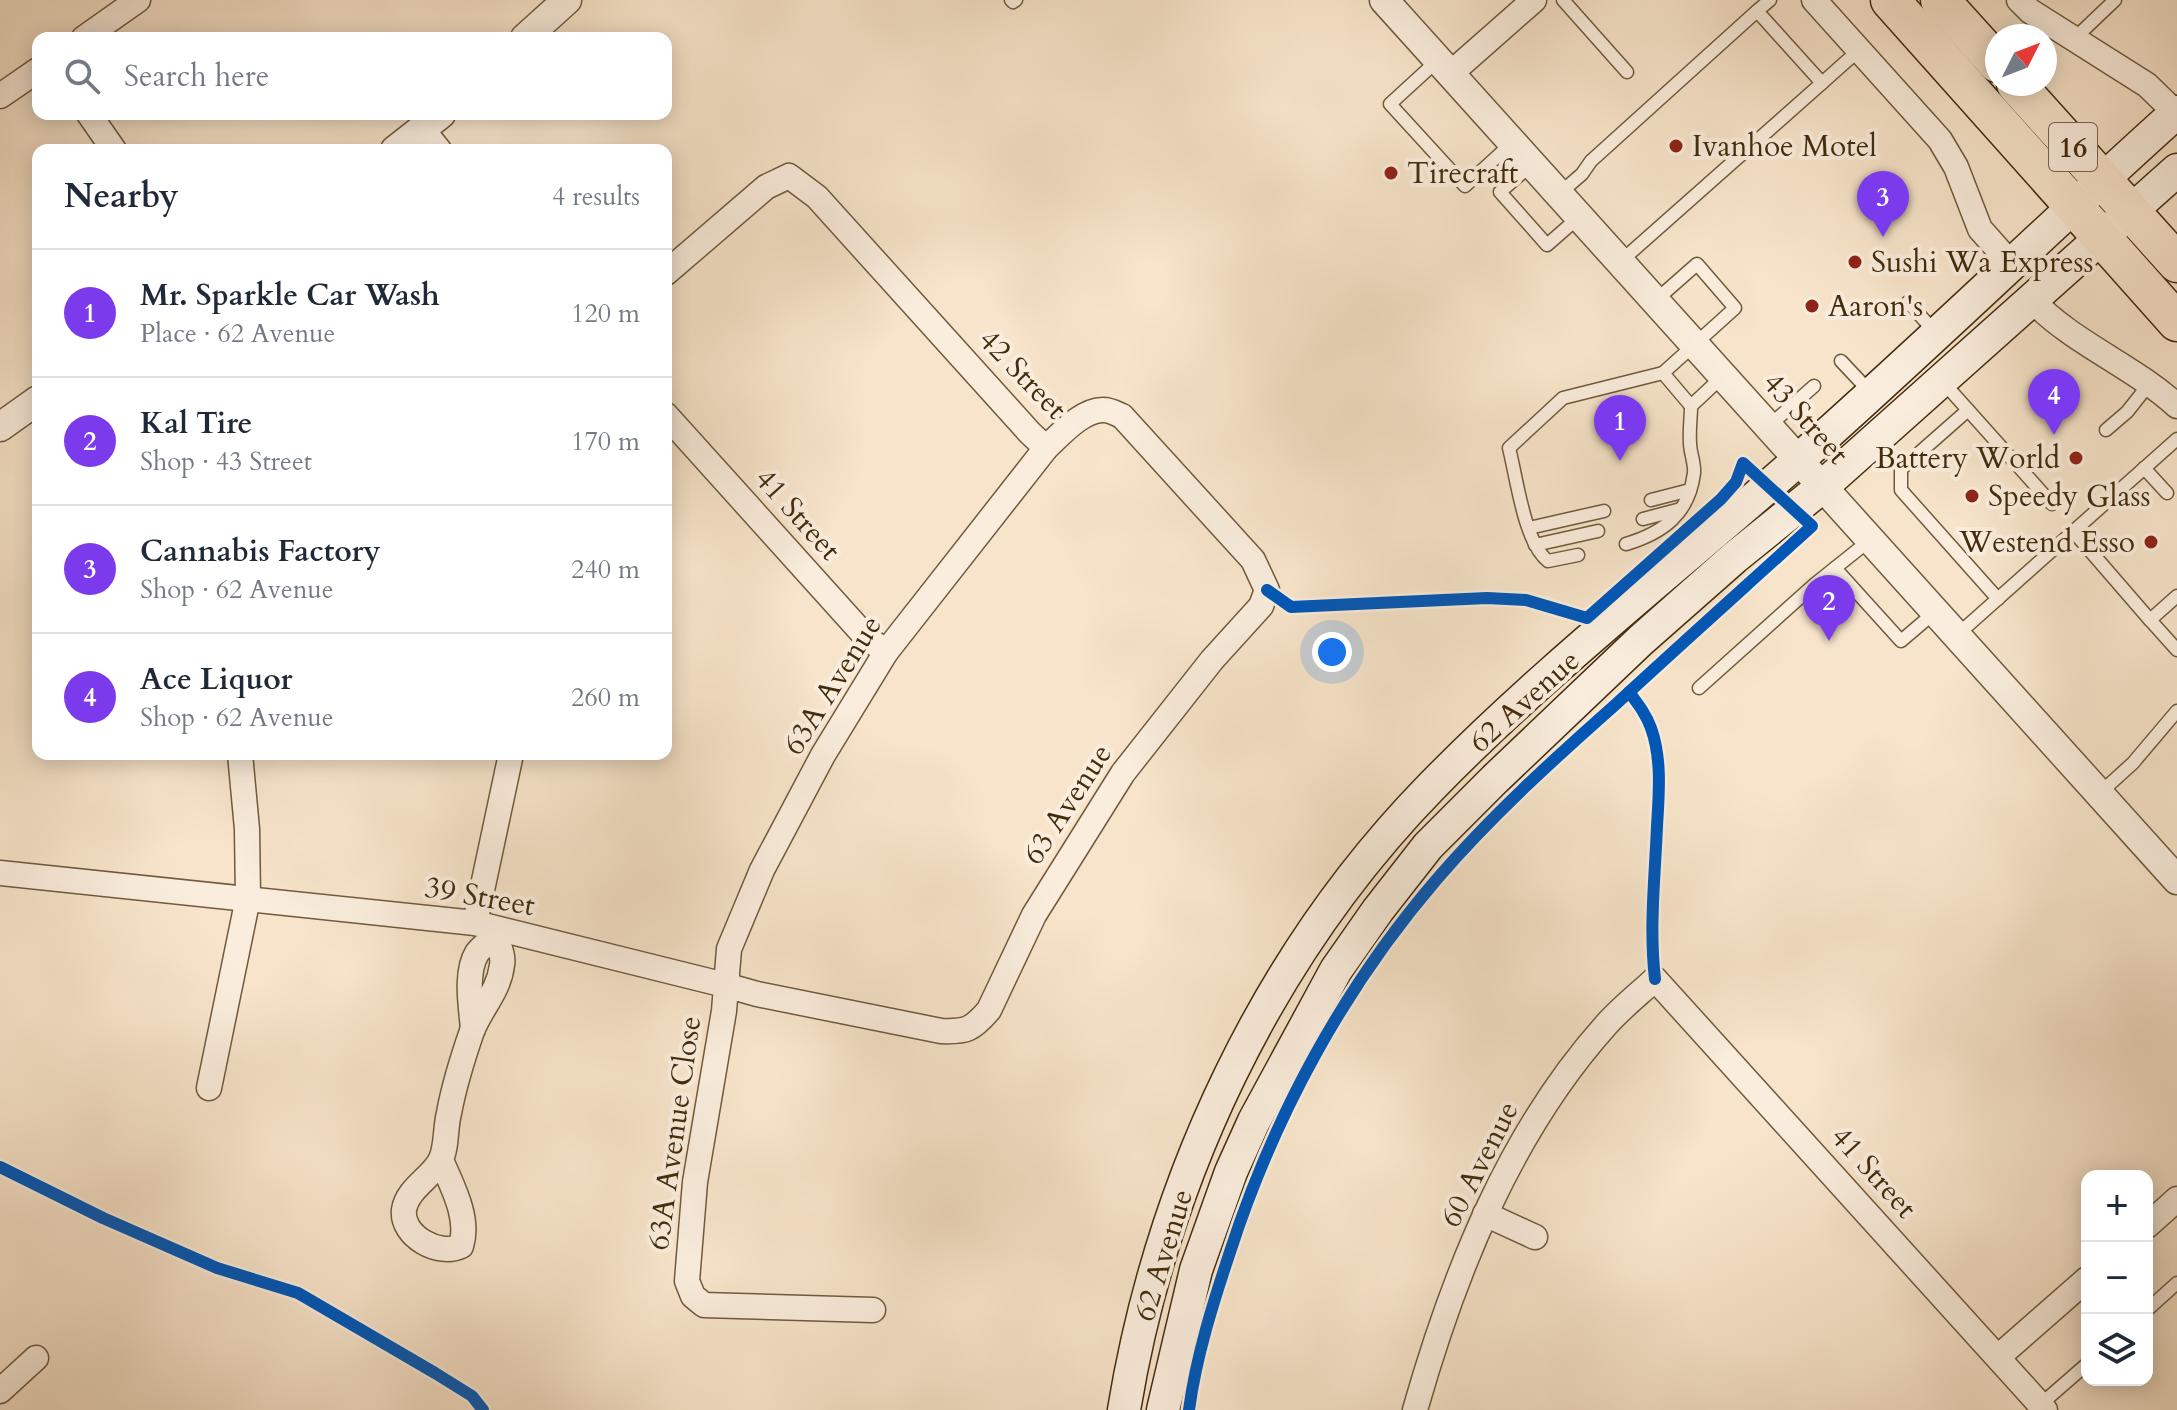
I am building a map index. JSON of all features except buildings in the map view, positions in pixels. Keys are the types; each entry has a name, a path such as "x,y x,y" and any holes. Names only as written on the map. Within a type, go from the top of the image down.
{"highway":[{"name":"16","path":"1890,0 2177,322"},
{"path":"1940,0 1985,50"},
{"name":"16","path":"2027,96 2177,263"}],"main road":[{"name":"62 Avenue","path":"1124,1410 1156,1265 1204,1132 1275,992 1338,897 1409,810 1477,741 1798,460 2176,112"},
{"name":"62 Avenue","path":"1163,1410 1196,1270 1231,1172 1270,1088 1336,970 1428,846 1664,620 1822,487 2177,170"}],"street":[{"path":"93,32 138,0"},
{"path":"531,32 566,0"},
{"name":"43 Street","path":"1384,0 1956,636 2099,793 2173,868"},
{"path":"1444,67 1534,0"},
{"path":"1814,0 1940,140 1956,167 1980,229 2012,265"},
{"path":"2019,0 2030,11 2147,85 2176,112"},
{"path":"0,96 32,74"},
{"path":"93,120 110,144"},
{"path":"408,144 435,131"},
{"name":"42 Street","path":"672,268 766,187 789,176 817,197 1046,448 1091,413 1106,410 1122,416 1253,560 1267,590 1261,606"},
{"path":"2031,299 2048,318 2150,383 2177,406"},
{"path":"0,427 32,404"},
{"name":"41 Street","path":"672,422 866,637 886,652"},
{"name":"63A Avenue","path":"725,985 729,949 762,870 823,755 886,652 1046,448"},
{"name":"63 Avenue","path":"941,1031 964,1032 979,1022 989,1010 1034,915 1123,773 1202,672 1261,606"},
{"path":"209,1088 248,898 247,829 241,760"},
{"path":"441,1160 449,1112 473,1029 494,994 503,962 489,929 510,760"},
{"name":"39 Street","path":"0,873 248,898 489,929 757,994 941,1031"},
{"name":"41 Street","path":"1655,979 2042,1408"},
{"name":"60 Avenue","path":"1415,1410 1434,1342 1485,1214 1544,1106 1606,1025 1655,979"},
{"name":"63A Avenue Close","path":"725,985 724,1011 695,1182 687,1281 693,1296 704,1305 873,1310"},
{"path":"2153,1221 2177,1199"},
{"path":"1485,1214 1535,1237"},
{"path":"1998,1357 2081,1284"},
{"path":"0,1391 36,1358"}],"lane":[{"path":"1563,0 1627,72"},
{"path":"1559,194 1582,174 1591,161 1770,0"},
{"path":"2074,40 2115,0"},
{"path":"1757,11 1822,83"},
{"path":"1620,262 1859,50"},
{"path":"1444,67 1390,104 1465,186 1512,143"},
{"path":"1532,164 1500,192 1547,245 1579,217"},
{"path":"1578,555 1548,561 1539,554 1529,528 1509,448 1563,398 1663,373 1735,308 1697,264 1655,301"},
{"path":"1908,302 1937,334"},
{"path":"1841,361 1871,393"},
{"path":"1626,544 1652,536 1675,518 1690,490 1695,470 1690,446 1691,406 1663,373"},
{"path":"1691,406 1723,376"},
{"path":"1940,380 2052,504"},
{"path":"2106,430 2127,412 2150,383"},
{"path":"1768,427 1814,386"},
{"path":"1968,410 1901,469 1901,490 1998,599"},
{"path":"1956,636 2177,439"},
{"path":"2144,468 2167,493"},
{"path":"1651,500 1690,490"},
{"path":"1643,519 1681,509"},
{"path":"1529,528 1604,511"},
{"path":"1535,545 1598,531"},
{"path":"2073,531 2177,650"},
{"path":"1699,688 1870,540"},
{"path":"1835,568 1901,641 1935,612"},
{"path":"2150,620 2177,596"},
{"path":"2099,793 2133,763 2177,711"},
{"path":"2153,1305 2177,1283"},
{"path":"2042,1408 2081,1370"}],"cycle path":[{"path":"1189,1410 1211,1310 1268,1152 1315,1055 1342,1009 1403,920 1501,811 1812,526 1743,463 1736,482 1721,499 1587,618 1526,600 1487,598 1291,607 1267,590"},
{"path":"1629,692 1649,723 1658,764 1652,922 1655,979"},
{"path":"0,1167 103,1218 217,1268 298,1293 472,1396 483,1410"}],"place":[{"name":"Ivanhoe Motel","path":"1676,146"},
{"name":"Tirecraft","path":"1391,173"},
{"name":"Cannabis Factory","path":"1883,237"},
{"name":"Sushi Wa Express","path":"1855,262"},
{"name":"Aaron's","path":"1812,306"},
{"name":"Ace Liquor","path":"2054,435"},
{"name":"Battery World","path":"2076,458"},
{"name":"Mr. Sparkle Car Wash","path":"1620,461"},
{"name":"Speedy Glass","path":"1972,496"},
{"name":"Westend Esso","path":"2151,542"},
{"name":"Kal Tire","path":"1829,641"}]}
